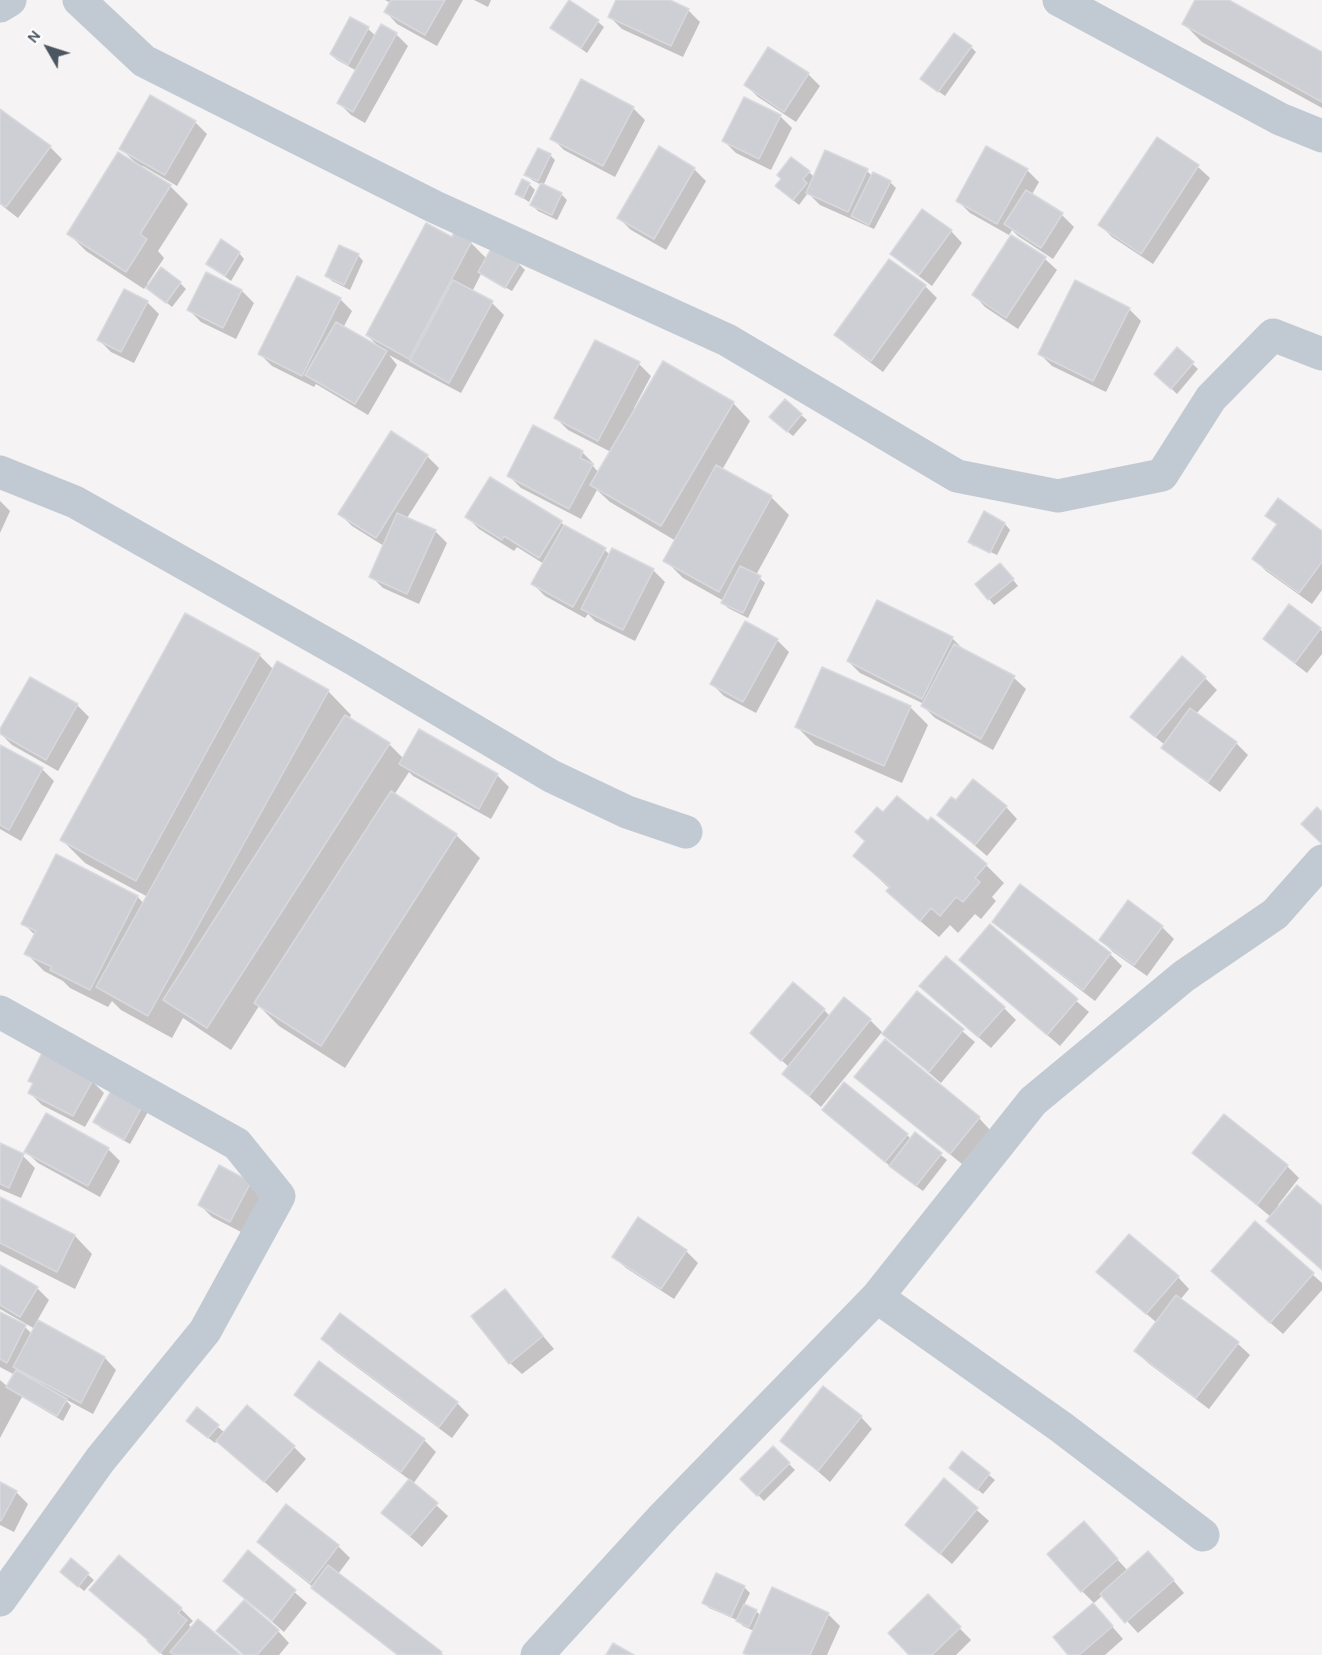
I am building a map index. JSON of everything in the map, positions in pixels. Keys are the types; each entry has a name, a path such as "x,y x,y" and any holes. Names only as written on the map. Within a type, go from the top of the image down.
{"street":[{"path":"0,6 10,0"},
{"path":"80,0 144,61 435,207 727,340 957,476 1058,496 1162,475 1211,398 1273,335 1322,354"},
{"path":"1059,0 1280,119 1322,136"},
{"path":"0,472 75,502 354,660 551,776 627,812 686,832"},
{"path":"537,1655 664,1516 877,1297 1033,1101 1184,976 1275,914 1322,861"},
{"path":"0,1012 237,1144 279,1196 205,1330 100,1460 0,1600"},
{"path":"877,1297 1061,1427 1203,1536"}],"building":[{"path":"391,0 445,0 425,35 384,12"},
{"path":"569,0 599,20 581,48 550,28"},
{"path":"616,0 670,0 689,9 671,46 608,17"},
{"path":"1195,0 1229,0 1322,52 1322,102 1182,24"},
{"path":"350,17 369,27 348,65 330,54"},
{"path":"381,24 397,33 353,112 337,103"},
{"path":"954,33 972,46 938,92 920,79"},
{"path":"768,47 809,73 784,112 744,85"},
{"path":"581,79 634,107 603,166 550,139"},
{"path":"150,95 196,121 165,175 119,149"},
{"path":"744,97 781,115 759,159 722,141"},
{"path":"0,109 51,146 6,207 0,203"},
{"path":"1157,137 1199,165 1141,254 1098,225"},
{"path":"659,146 695,168 654,239 617,218"},
{"path":"986,146 1028,169 997,224 956,201"},
{"path":"538,148 551,154 538,181 524,175"},
{"path":"825,150 868,169 848,212 806,193"},
{"path":"118,152 171,185 140,234 147,239 126,272 67,234"},
{"path":"791,157 810,171 803,179 807,183 793,200 775,186 781,179 777,175"},
{"path":"873,172 891,181 869,225 851,216"},
{"path":"522,179 530,183 523,198 515,194"},
{"path":"541,183 562,193 552,215 530,205"},
{"path":"1026,190 1063,213 1041,248 1004,224"},
{"path":"922,209 952,230 919,275 890,254"},
{"path":"426,223 452,237 454,232 472,241 409,359 366,335"},
{"path":"1011,235 1046,257 1006,318 972,295"},
{"path":"221,239 240,252 225,276 206,264"},
{"path":"339,245 359,254 344,285 325,276"},
{"path":"492,247 520,263 505,288 478,272"},
{"path":"889,259 926,285 871,361 834,335"},
{"path":"161,267 181,282 166,303 146,288"},
{"path":"206,272 242,290 223,328 187,310"},
{"path":"297,276 341,298 302,376 258,354"},
{"path":"453,280 493,301 449,383 410,361"},
{"path":"1075,280 1130,308 1093,381 1038,354"},
{"path":"124,289 148,301 121,352 97,340"},
{"path":"336,322 387,351 355,404 305,375"},
{"path":"595,340 640,362 598,441 554,418"},
{"path":"1177,347 1194,362 1171,389 1154,374"},
{"path":"663,361 734,402 661,526 590,485"},
{"path":"785,399 802,414 787,432 769,417"},
{"path":"533,425 583,451 580,458 593,464 569,509 507,476"},
{"path":"391,431 428,455 376,538 338,514"},
{"path":"716,465 772,496 719,592 663,561"},
{"path":"490,477 562,521 539,558 504,536 502,540 465,517"},
{"path":"1278,498 1322,531 1322,562 1299,593 1252,559 1277,524 1265,516"},
{"path":"984,511 1005,523 990,553 968,542"},
{"path":"397,513 436,530 407,594 369,577"},
{"path":"564,525 606,548 573,607 531,584"},
{"path":"612,548 654,569 623,630 581,609"},
{"path":"1000,563 1014,579 988,600 975,584"},
{"path":"740,566 761,576 743,613 721,603"},
{"path":"877,600 953,637 922,699 847,661"},
{"path":"1289,604 1321,628 1295,663 1263,639"},
{"path":"185,613 260,654 136,881 60,840"},
{"path":"745,621 778,639 743,702 710,684"},
{"path":"954,644 1015,676 981,739 921,706"},
{"path":"1182,656 1206,677 1155,737 1130,717"},
{"path":"277,661 329,690 148,1016 96,987"},
{"path":"822,667 911,706 884,766 795,727"},
{"path":"30,677 78,704 46,760 0,734 0,729"},
{"path":"1190,708 1237,742 1208,782 1161,748"},
{"path":"345,715 390,743 207,1028 163,1000"},
{"path":"419,729 498,774 479,809 399,764"},
{"path":"0,745 43,768 9,830 0,825"},
{"path":"973,779 1007,806 975,845 937,815 951,797 956,800"},
{"path":"391,791 457,834 321,1046 254,1003"},
{"path":"897,796 928,821 931,817 987,864 975,878 980,882 963,902 956,897 940,916 931,908 920,921 886,891 890,887 853,856 865,841 855,832 877,807 883,812"},
{"path":"1317,807 1322,812 1322,844 1301,824"},
{"path":"56,854 138,896 90,990 50,970 52,967 24,954 36,931 21,924"},
{"path":"1020,884 1111,953 1083,990 992,922"},
{"path":"1128,900 1163,926 1134,965 1099,940"},
{"path":"990,924 1078,999 1047,1035 959,960"},
{"path":"946,956 1005,1007 978,1037 919,986"},
{"path":"793,982 825,1009 781,1061 750,1033"},
{"path":"917,991 964,1029 929,1072 882,1034"},
{"path":"844,997 871,1019 809,1096 782,1074"},
{"path":"885,1039 980,1117 950,1154 854,1077"},
{"path":"42,1053 93,1080 73,1116 28,1093 33,1083 28,1081"},
{"path":"844,1082 908,1134 885,1162 822,1110"},
{"path":"114,1086 144,1103 124,1140 93,1122"},
{"path":"46,1113 109,1148 88,1186 24,1152"},
{"path":"1224,1114 1288,1165 1257,1205 1192,1153"},
{"path":"915,1132 942,1153 916,1186 889,1166"},
{"path":"0,1143 24,1154 9,1188 0,1184"},
{"path":"219,1165 251,1182 230,1222 198,1205"},
{"path":"1297,1185 1322,1206 1322,1270 1266,1221"},
{"path":"0,1197 75,1235 57,1272 0,1243"},
{"path":"638,1217 687,1250 661,1289 612,1257"},
{"path":"1255,1221 1314,1273 1270,1323 1211,1271"},
{"path":"1129,1234 1179,1276 1146,1314 1096,1272"},
{"path":"0,1265 38,1287 20,1317 0,1305"},
{"path":"505,1289 543,1336 509,1364 471,1316"},
{"path":"1176,1295 1239,1342 1196,1398 1134,1351"},
{"path":"0,1312 26,1325 7,1363 0,1359"},
{"path":"340,1313 458,1402 439,1427 321,1339"},
{"path":"38,1320 105,1357 81,1403 13,1367"},
{"path":"319,1361 425,1439 401,1472 294,1395"},
{"path":"16,1370 67,1399 57,1416 6,1387"},
{"path":"823,1386 862,1416 818,1471 780,1441"},
{"path":"247,1405 295,1446 264,1482 216,1441"},
{"path":"197,1407 219,1425 208,1438 186,1421"},
{"path":"773,1446 790,1463 757,1496 740,1479"},
{"path":"962,1451 990,1473 977,1490 949,1468"},
{"path":"944,1478 978,1508 940,1554 905,1525"},
{"path":"409,1479 438,1503 410,1536 381,1513"},
{"path":"0,1482 17,1491 1,1521 0,1520"},
{"path":"286,1504 339,1545 310,1583 257,1542"},
{"path":"1084,1521 1118,1559 1081,1592 1047,1554"},
{"path":"248,1550 296,1590 272,1621 223,1581"},
{"path":"1148,1551 1174,1580 1125,1623 1100,1594"},
{"path":"119,1555 182,1608 178,1613 187,1620 160,1653 89,1590"},
{"path":"71,1558 89,1573 78,1587 60,1572"},
{"path":"328,1565 442,1652 440,1655 398,1655 311,1588"},
{"path":"716,1573 745,1586 731,1617 702,1603"},
{"path":"772,1587 829,1613 810,1655 747,1655 743,1653"},
{"path":"928,1594 961,1627 932,1655 909,1655 888,1633"},
{"path":"244,1600 279,1630 257,1655 244,1655 216,1631"},
{"path":"1093,1603 1113,1626 1079,1655 1068,1655 1053,1637"},
{"path":"744,1604 757,1610 749,1627 736,1621"},
{"path":"198,1619 241,1655 174,1655 170,1652"},
{"path":"613,1643 634,1655 606,1655"}]}
